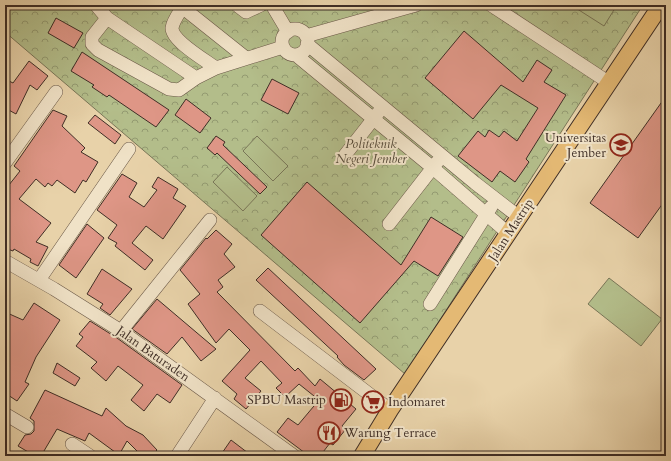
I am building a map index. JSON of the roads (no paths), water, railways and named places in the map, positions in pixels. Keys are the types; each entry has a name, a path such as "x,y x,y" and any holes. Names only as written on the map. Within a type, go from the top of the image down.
{"main road":[{"name":"Jalan Mastrip","path":"362,456 390,410 608,82 661,5"}],"street":[{"path":"96,5 107,18 196,78"},
{"path":"237,5 246,12 261,5 273,8 288,32"},
{"path":"306,40 391,9 416,5"},
{"path":"491,5 505,9 608,82"},
{"path":"216,68 176,38 172,28 176,17 183,6 246,58"},
{"path":"107,18 92,37 92,44 98,50 169,89 179,90 196,78 216,68 283,47"},
{"path":"508,233 434,168 296,55 288,53 283,47 283,38 288,32 295,29 383,107 496,200 519,217"},
{"path":"296,55 304,51 306,40"},
{"path":"5,162 56,92"},
{"path":"345,155 383,107"},
{"path":"39,280 129,149"},
{"path":"388,224 443,156"},
{"path":"430,304 496,200"},
{"path":"121,332 210,220"},
{"name":"Jalan Baturaden","path":"5,261 39,280 121,332 294,456"},
{"path":"260,311 390,410"},
{"path":"177,456 215,398"},
{"path":"5,414 27,426"},
{"path":"72,444 90,456"}],"place":[{"name":"Universitas Jember","path":"621,145"},
{"name":"SPBU Mastrip","path":"341,400"},
{"name":"Indomaret","path":"373,402"},
{"name":"Warung Terrace","path":"329,433"}],"park label":[{"name":"Politeknik Negeri Jember","path":"371,152"}]}
